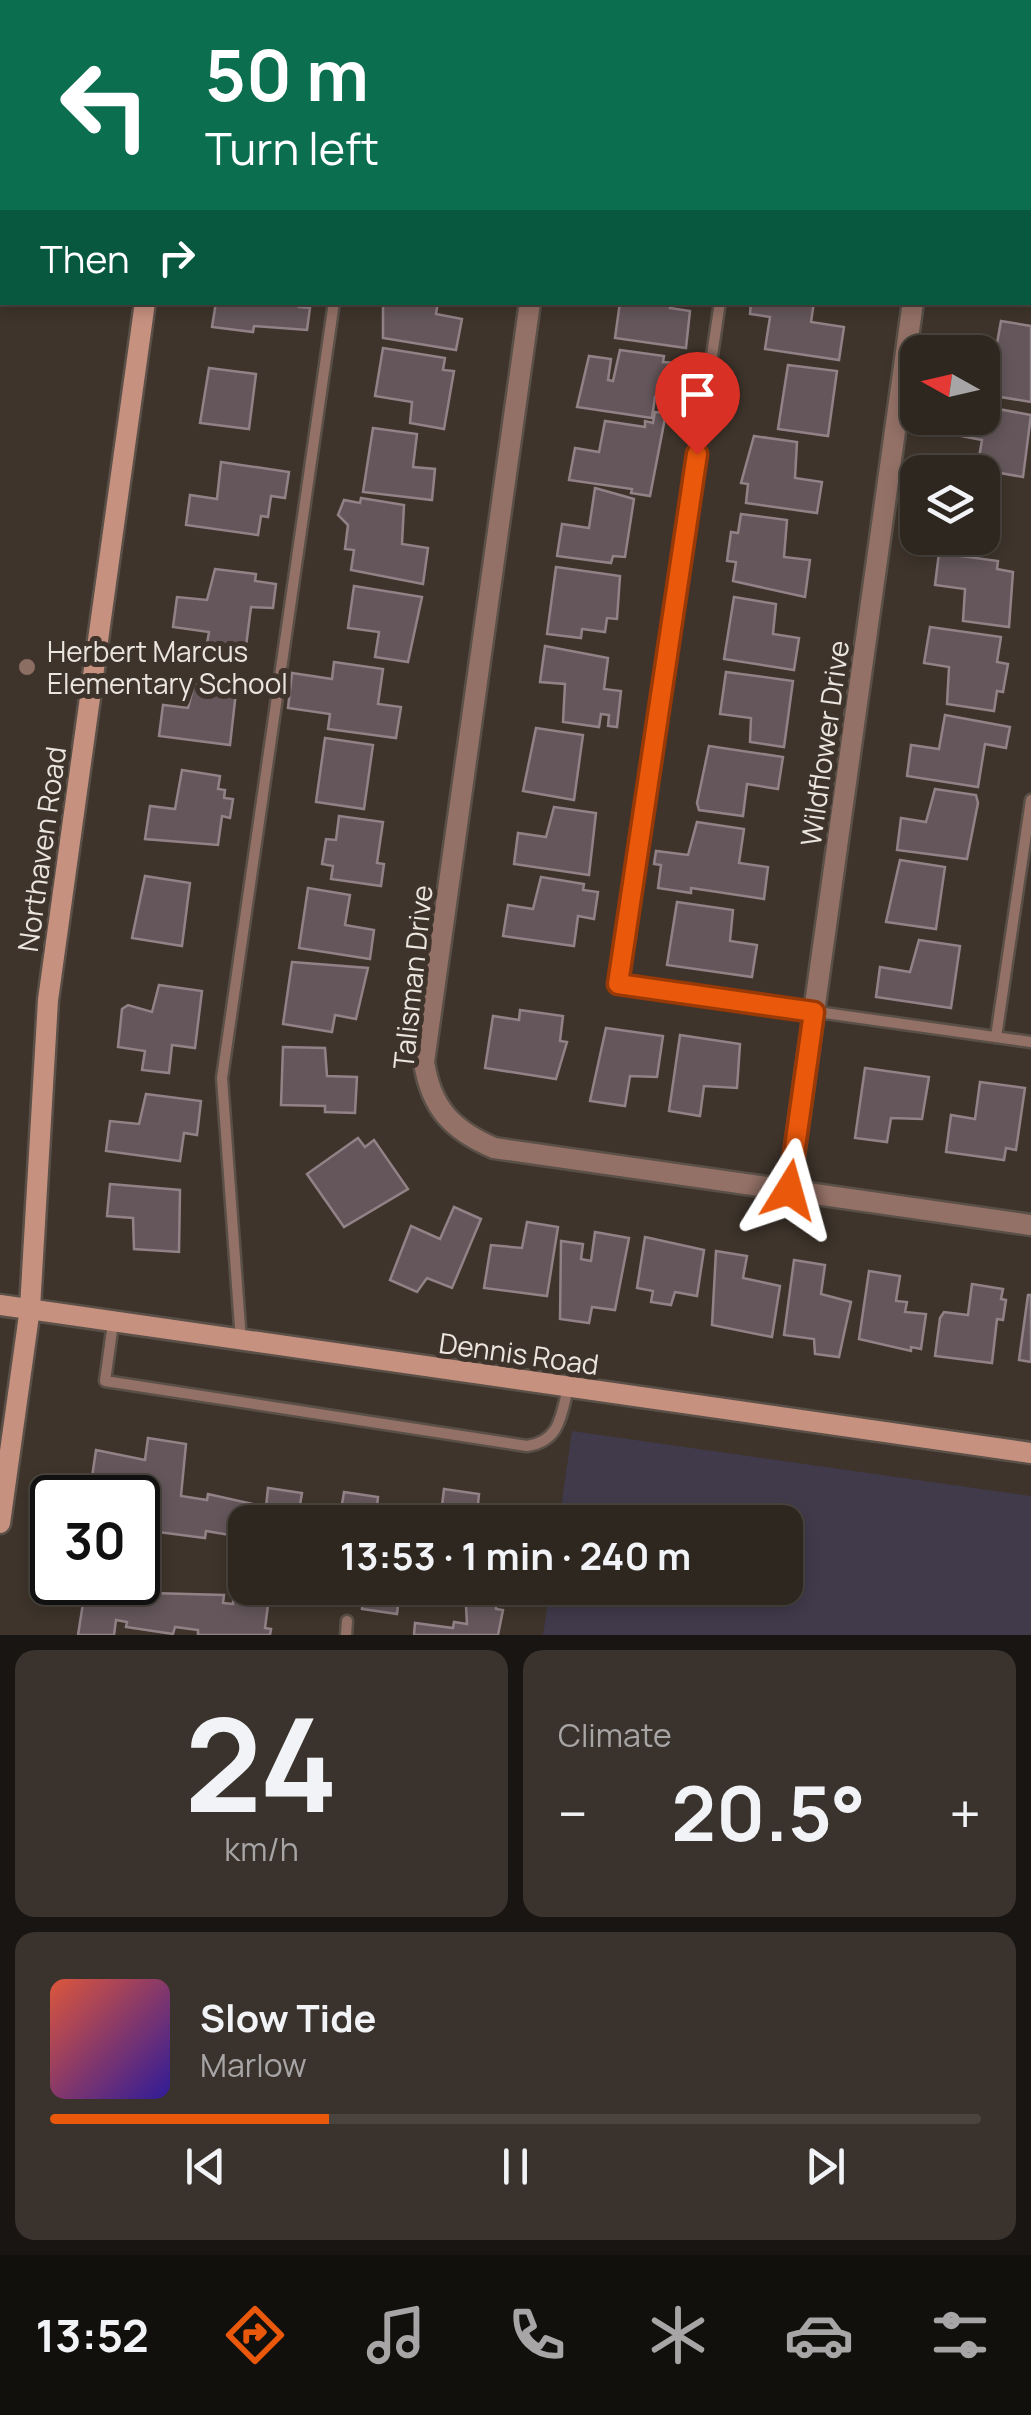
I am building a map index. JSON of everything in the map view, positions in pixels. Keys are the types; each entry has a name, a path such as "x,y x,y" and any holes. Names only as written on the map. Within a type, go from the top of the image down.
{"street":[{"name":"Northaven Road","path":"0,1523 30,1308 48,1000 144,305"},
{"name":"Talisman Drive","path":"530,305 424,1062 428,1088 460,1134 494,1148 1031,1224"},
{"name":"Wildflower Drive","path":"789,1190 914,305"},
{"name":"Dennis Road","path":"0,1304 1031,1453"}],"lane":[{"path":"241,1340 222,1078 334,305"},
{"path":"720,305 618,984 1031,1042"},
{"path":"996,1037 1031,800"},
{"path":"113,1322 105,1381 508,1443 544,1443 556,1433 568,1388"},
{"path":"346,1635 347,1621"}],"shaded area":[{"path":"572,1431 1031,1496 1031,1635 543,1635 547,1605 803,1605 803,1505 561,1505"}],"building":[{"path":"216,305 310,308 307,330 254,326 253,332 212,327"},
{"path":"383,305 438,305 436,314 462,319 456,350 383,338"},
{"path":"620,305 670,305 690,311 686,348 615,338"},
{"path":"751,305 814,305 811,322 844,327 839,360 765,349 770,317 750,314"},
{"path":"1001,321 1031,326 1031,402 1000,397"},
{"path":"383,348 445,358 443,370 454,371 444,429 410,423 412,402 375,396"},
{"path":"620,350 664,356 663,362 676,363 673,387 660,385 662,398 655,397 652,418 577,407 589,356 611,359 608,380 613,381"},
{"path":"788,365 837,371 828,436 778,429"},
{"path":"209,368 256,374 249,429 200,423"},
{"path":"1000,409 1031,415 1023,477 1000,473 1000,455 979,455 982,440 956,435 1000,435"},
{"path":"655,412 666,413 650,496 631,493 632,489 569,480 575,448 599,452 605,421 645,427 645,421 653,423"},
{"path":"373,428 417,434 413,467 435,469 432,500 363,492"},
{"path":"754,436 797,442 795,478 822,482 817,513 746,503 748,484 741,483"},
{"path":"221,462 289,472 285,498 271,496 268,517 261,516 258,535 186,525 190,495 217,499"},
{"path":"595,488 634,499 625,557 613,556 611,563 557,556 562,524 589,528"},
{"path":"361,498 404,505 402,544 428,548 423,584 351,570 354,550 345,549 348,525 338,515 344,500 360,503"},
{"path":"741,514 787,520 784,557 810,560 805,597 733,581 736,562 727,561 731,532 738,533"},
{"path":"939,555 998,561 997,569 1013,572 1009,627 963,621 965,589 935,585"},
{"path":"556,567 620,576 617,619 607,618 605,632 582,629 581,638 547,634"},
{"path":"215,569 256,574 255,581 276,584 273,608 251,607 245,654 206,649 209,632 173,627 177,597 207,600"},
{"path":"354,586 422,597 408,662 375,657 379,632 348,628"},
{"path":"734,597 776,604 773,634 799,638 794,670 724,659"},
{"path":"930,627 1001,637 997,662 1008,664 1003,692 997,691 994,711 947,704 949,667 924,663"},
{"path":"545,646 608,658 604,689 621,691 617,727 608,726 609,715 601,714 599,727 563,722 565,684 540,682"},
{"path":"334,662 383,669 378,704 401,707 396,738 328,729 330,714 288,708 292,673 332,679"},
{"path":"726,672 793,681 784,747 750,742 751,718 720,714"},
{"path":"196,677 237,683 230,745 159,736 163,705 188,708"},
{"path":"945,715 1010,727 1006,748 985,744 978,787 907,776 911,745 939,749"},
{"path":"536,728 583,735 574,800 523,791"},
{"path":"325,738 373,745 364,809 316,802"},
{"path":"709,746 783,757 778,789 747,784 743,816 699,810 697,803"},
{"path":"182,770 220,776 218,789 225,790 224,798 233,799 230,818 222,816 218,845 145,839 150,806 175,809"},
{"path":"935,789 976,795 978,803 967,859 897,850 901,818 926,822"},
{"path":"554,807 596,813 589,875 514,864 518,833 546,837"},
{"path":"339,816 383,822 377,863 384,864 381,886 331,879 333,866 322,864 326,839 336,840"},
{"path":"697,822 744,829 739,863 768,867 764,899 691,888 691,893 658,888 661,865 654,864 656,851 688,855"},
{"path":"900,860 945,867 936,929 886,922"},
{"path":"145,876 190,883 182,946 132,938"},
{"path":"541,877 584,884 583,890 598,892 594,919 578,916 574,946 503,936 508,905 533,909"},
{"path":"308,888 350,895 345,925 374,930 370,959 299,948"},
{"path":"677,902 733,910 730,941 757,945 752,977 667,965"},
{"path":"919,940 960,946 951,1008 876,997 880,967 910,972"},
{"path":"292,962 368,968 356,1019 335,1015 332,1032 283,1024"},
{"path":"159,985 202,991 195,1048 172,1045 169,1073 142,1070 145,1051 118,1047 122,1009 128,1005 152,1012"},
{"path":"520,1010 563,1016 560,1041 567,1042 556,1079 485,1068 493,1016 519,1020"},
{"path":"606,1028 663,1036 657,1077 630,1076 625,1106 590,1101"},
{"path":"680,1035 740,1044 737,1088 704,1086 700,1116 669,1111"},
{"path":"283,1047 325,1048 327,1076 357,1077 355,1113 325,1112 325,1106 281,1105"},
{"path":"865,1068 929,1077 922,1119 891,1118 887,1142 855,1138"},
{"path":"980,1082 1025,1088 1016,1150 1006,1148 1004,1160 946,1152 951,1115 975,1119"},
{"path":"146,1094 201,1101 197,1135 184,1133 180,1161 106,1151 110,1121 139,1124"},
{"path":"358,1138 365,1147 374,1140 408,1189 344,1227 307,1174"},
{"path":"110,1184 180,1190 179,1252 134,1249 133,1218 107,1216"},
{"path":"454,1207 481,1219 452,1288 427,1278 417,1292 390,1280 411,1226 440,1239"},
{"path":"527,1222 558,1227 547,1296 484,1288 491,1245 522,1248"},
{"path":"595,1232 629,1238 615,1310 592,1307 589,1323 560,1319 561,1241 583,1244 581,1259 591,1261"},
{"path":"645,1237 704,1250 697,1296 675,1292 671,1305 651,1302 653,1291 637,1288"},
{"path":"716,1251 747,1256 743,1278 780,1286 772,1337 712,1325"},
{"path":"794,1260 825,1265 821,1294 851,1302 839,1357 815,1354 814,1339 784,1335"},
{"path":"869,1271 900,1276 896,1301 907,1302 905,1312 926,1314 921,1349 911,1347 911,1351 859,1339"},
{"path":"972,1284 1003,1289 1001,1299 1006,1300 1003,1320 997,1319 992,1363 935,1356 940,1318 944,1312 968,1315"},
{"path":"1031,1295 1031,1362 1019,1360"},
{"path":"148,1438 186,1444 181,1496 207,1500 208,1494 257,1505 228,1505 228,1535 206,1531 205,1538 160,1532 160,1475 92,1475 96,1450 145,1460"},
{"path":"268,1488 302,1493 300,1505 266,1505"},
{"path":"444,1489 479,1494 478,1505 442,1505"},
{"path":"344,1492 378,1497 377,1505 342,1505"},
{"path":"160,1593 224,1595 223,1603 228,1605 268,1605 265,1628 271,1629 270,1635 198,1635 198,1630 175,1627 173,1634 126,1627 127,1622 116,1620 114,1635 78,1635 83,1605 160,1605"},
{"path":"363,1605 398,1605 397,1614 362,1609"},
{"path":"466,1605 496,1605 496,1609 503,1610 498,1635 414,1635 415,1623 453,1628 454,1622 467,1624"}],"place":[{"name":"Herbert Marcus Elementary School","path":"27,667"}],"route":[{"path":"697,454 618,984 814,1012 789,1190"}]}
